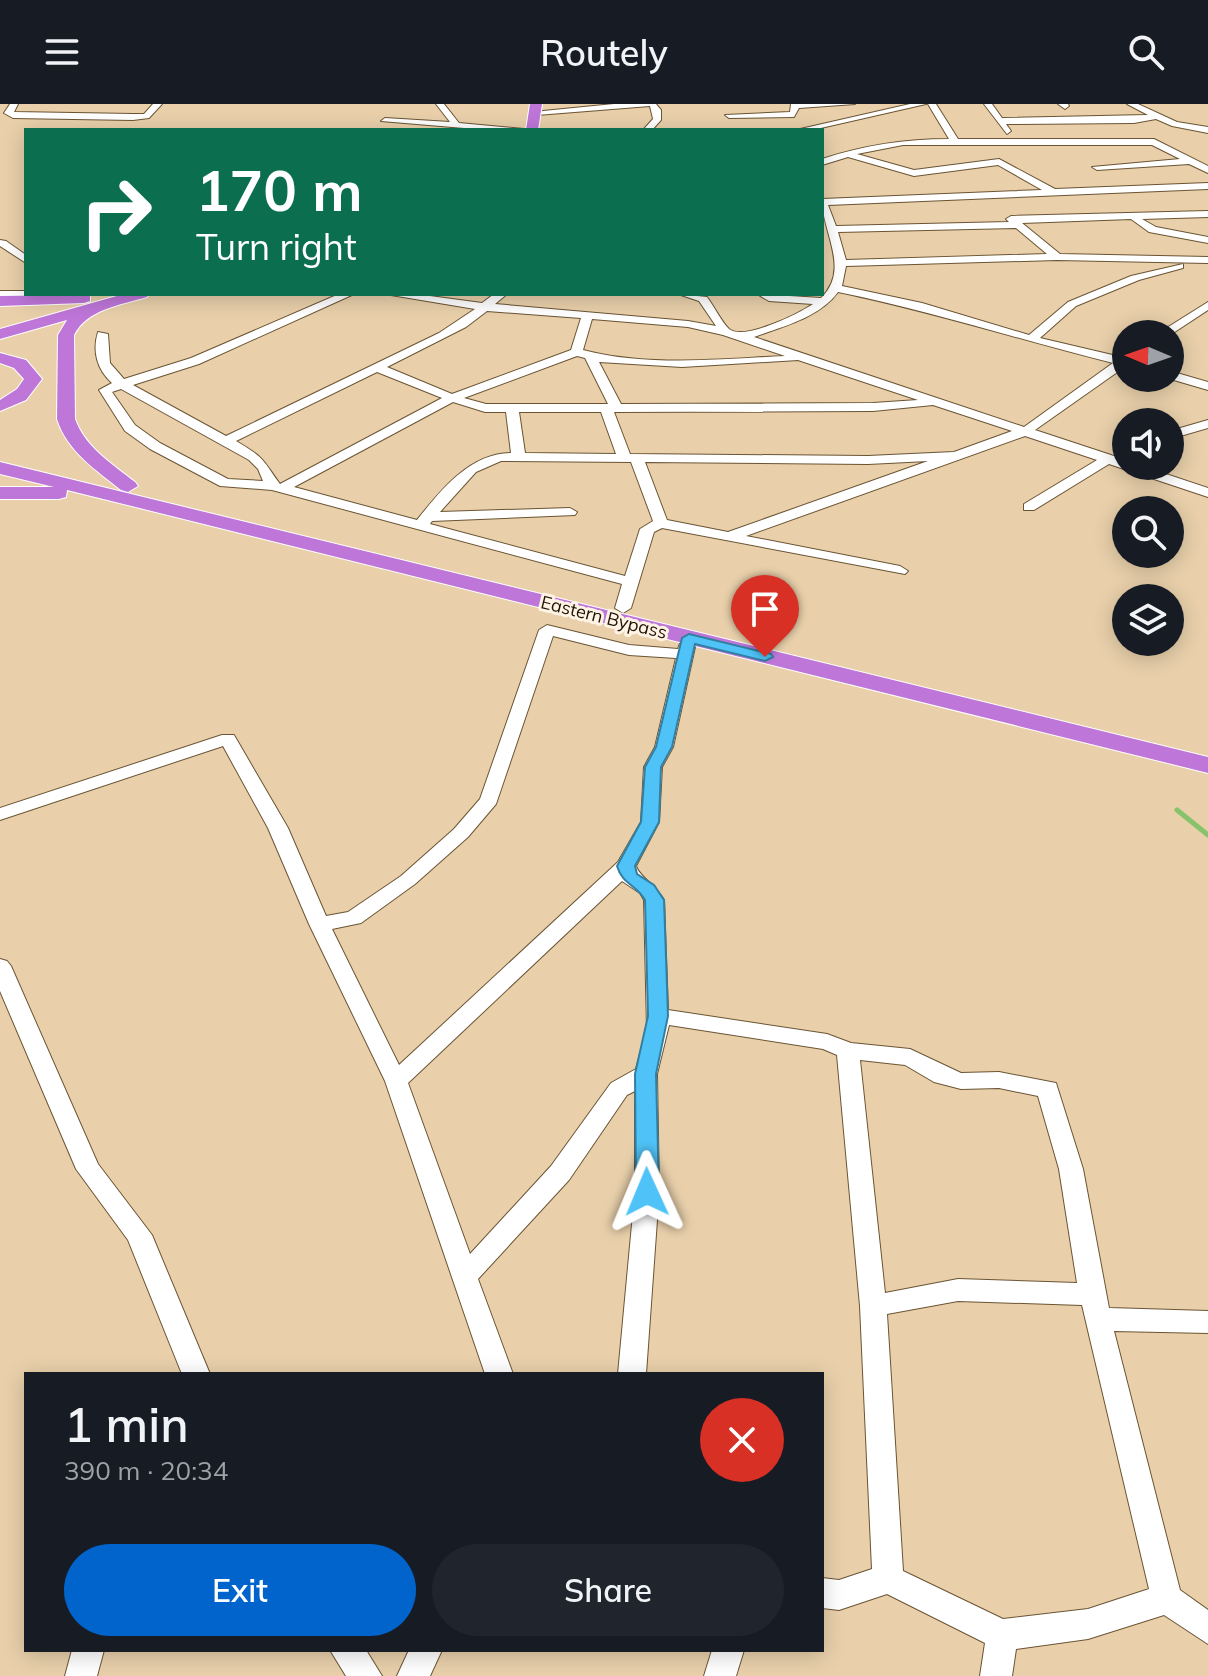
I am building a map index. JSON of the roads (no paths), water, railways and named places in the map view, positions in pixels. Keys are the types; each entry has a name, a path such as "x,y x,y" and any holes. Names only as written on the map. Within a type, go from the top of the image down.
{"highway":[{"path":"531,128 536,108"},
{"path":"0,327 127,296"},
{"path":"0,301 107,299"},
{"path":"0,334 107,299"},
{"path":"107,299 71,325 66,335 66,419 76,442 119,490"},
{"path":"0,358 21,364 30,371 33,379 29,388 17,398 0,406"},
{"name":"Eastern Bypass","path":"0,453 119,490 686,646 1208,765"},
{"name":"Eastern Bypass","path":"0,468 119,490 1208,749"},
{"path":"0,493 119,490"}],"street":[{"path":"14,104 8,113 13,115 133,117 146,116 158,104"},
{"path":"440,104 456,125"},
{"path":"536,108 650,104 657,110 657,120 649,128"},
{"path":"729,115 794,114 795,105 851,104"},
{"path":"808,128 899,106 922,104"},
{"path":"932,104 954,140"},
{"path":"988,104 1014,141"},
{"path":"1131,104 1175,124 1208,130"},
{"path":"1000,121 1134,120 1156,116"},
{"path":"385,121 501,128"},
{"path":"824,161 884,144 954,140 1154,142 1208,170"},
{"path":"1065,142 1076,151"},
{"path":"847,154 914,173 991,161 1003,162 1056,194"},
{"path":"1132,190 1092,164 1192,161"},
{"path":"824,202 981,198 1208,186"},
{"path":"981,198 992,205"},
{"path":"1003,213 1057,257"},
{"path":"744,337 809,313 827,302 835,288 841,263 828,227 1208,214"},
{"path":"1133,218 1148,229 1208,240"},
{"path":"5,242 24,258"},
{"path":"841,263 1057,257 1206,260"},
{"path":"1031,339 1072,304 1135,278 1206,260"},
{"path":"835,288 918,305 1031,339 1112,358"},
{"path":"0,294 24,294"},
{"path":"343,296 195,361 111,385 105,390 130,428 155,446 225,483 277,487 423,522 631,582"},
{"path":"405,296 485,307 688,324 726,332 1112,460"},
{"path":"226,441 462,325 499,296"},
{"path":"692,296 703,299 726,332"},
{"path":"766,296 827,302"},
{"path":"1184,320 1208,305"},
{"path":"576,352 588,315"},
{"path":"102,334 100,346 105,369 113,379 226,441 264,467 277,487"},
{"path":"277,487 452,398 576,352 591,358 669,362 805,358"},
{"path":"591,358 630,457 661,523"},
{"path":"376,367 485,408 873,407 935,402"},
{"path":"731,536 1026,431 1112,370"},
{"path":"1184,379 1208,386"},
{"path":"512,408 518,455"},
{"path":"1184,431 1208,424"},
{"path":"1029,507 1112,454"},
{"path":"423,522 471,469 485,461 518,455 868,460 954,456"},
{"path":"1169,480 1208,493"},
{"path":"423,522 570,512"},
{"path":"623,608 647,529 661,523 900,571"},
{"path":"319,924 354,918 408,880 461,833 489,800 547,630 629,650 686,646 664,747 653,767 650,822 626,866 396,1081"},
{"path":"0,814 228,739 278,828 319,924 396,1081 498,1372"},
{"path":"626,866 629,876 648,889 654,900 658,1016 646,1074 647,1192 632,1372"},
{"path":"0,966 88,1169 139,1235 195,1372"},
{"path":"658,1016 827,1042 848,1051 910,1057 942,1076 961,1081 999,1080 1048,1089 1081,1215 1096,1306 1167,1599 1208,1629"},
{"path":"848,1051 873,1306 888,1579"},
{"path":"466,1275 560,1173 619,1089 646,1074"},
{"path":"873,1306 958,1290 1208,1322"},
{"path":"824,1593 839,1595 888,1579 1002,1635 1088,1624 1167,1599"},
{"path":"996,1676 1002,1635"},
{"path":"81,1676 87,1652"},
{"path":"348,1652 366,1676"},
{"path":"413,1676 425,1652"},
{"path":"720,1676 727,1652"}],"waterway":[{"path":"1177,810 1208,835"}]}
